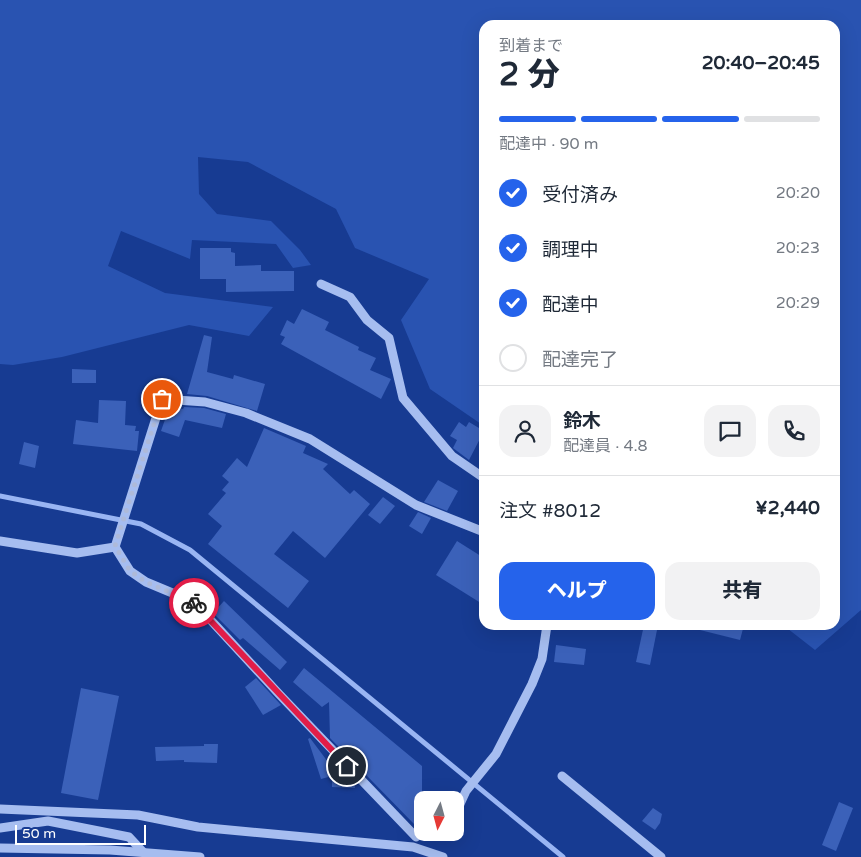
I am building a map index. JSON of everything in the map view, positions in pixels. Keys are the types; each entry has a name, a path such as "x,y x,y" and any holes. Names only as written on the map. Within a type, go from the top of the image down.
{"street":[{"path":"321,284 350,297 367,320 389,338 403,398 452,456 479,475"},
{"path":"115,546 162,399 205,402 246,413 310,439 416,505 479,530"},
{"path":"0,541 76,553 115,546"},
{"path":"115,546 130,571 146,582 194,602 414,835"},
{"path":"464,795 496,754 532,684 542,659 546,630"},
{"path":"562,776 661,857"},
{"path":"0,809 138,815 198,827 413,847 442,857"},
{"path":"48,811 48,821"},
{"path":"0,828 48,821 129,837 143,852"},
{"path":"413,847 415,841"},
{"path":"0,848 143,852 200,857"}],"shaded area":[{"path":"0,0 861,0 861,610 840,628 840,20 479,20 479,423 430,389 401,320 429,279 355,248 336,209 248,162 198,157 199,194 217,214 271,221 300,250 311,265 293,268 276,244 192,240 190,259 121,231 108,266 165,293 273,307 249,336 189,325 62,357 13,365 0,364"},
{"path":"789,630 838,630 815,650"}],"building":[{"path":"200,248 231,248 231,252 235,253 235,266 261,265 261,271 294,271 294,291 226,292 226,279 200,279"},
{"path":"302,309 329,322 325,330 359,347 358,350 376,358 370,370 391,379 381,399 281,344 285,337 280,335 287,320 294,324"},
{"path":"204,335 212,337 207,372 233,379 234,375 265,384 257,411 207,396 187,394"},
{"path":"72,369 96,370 96,383 72,383"},
{"path":"99,400 126,401 125,425 136,426 135,431 139,431 137,451 73,444 76,420 98,423"},
{"path":"174,407 183,409 184,407 204,408 226,414 222,428 185,420 179,437 161,431 168,411"},
{"path":"459,422 466,427 469,422 479,428 479,441 469,460 453,448 457,440 450,436"},
{"path":"264,428 306,446 303,453 328,464 323,469 350,494 354,490 370,504 325,558 293,531 274,554 309,581 288,608 208,544 222,526 208,514 226,493 222,490 229,482 222,476 237,458 247,467"},
{"path":"24,442 39,446 35,468 19,464"},
{"path":"438,480 458,491 447,511 424,502"},
{"path":"383,497 395,506 380,524 368,515"},
{"path":"418,512 431,518 422,534 409,526"},
{"path":"457,541 479,555 479,602 436,575"},
{"path":"224,601 287,662 280,670 243,638 240,640 213,613"},
{"path":"643,630 657,630 650,665 636,662"},
{"path":"700,630 743,630 740,640"},
{"path":"556,645 586,649 584,665 554,662"},
{"path":"304,668 422,766 422,791 414,791 414,824 330,738 329,702 322,707 293,682"},
{"path":"256,678 281,705 263,715 245,687"},
{"path":"81,688 119,696 98,800 61,793"},
{"path":"310,738 331,766 331,757 354,782 355,788 332,787 332,776 321,779 308,739"},
{"path":"204,744 218,744 217,763 184,762 184,760 156,761 155,747 204,746"},
{"path":"839,802 853,808 836,851 822,845"},
{"path":"653,808 662,814 660,823 655,830 642,821"}],"waterway":[{"path":"0,496 141,524 190,550 563,857"}],"way so far":[{"path":"162,399 115,546 130,571 146,582 194,603"}],"route":[{"path":"194,603 347,766"}]}
